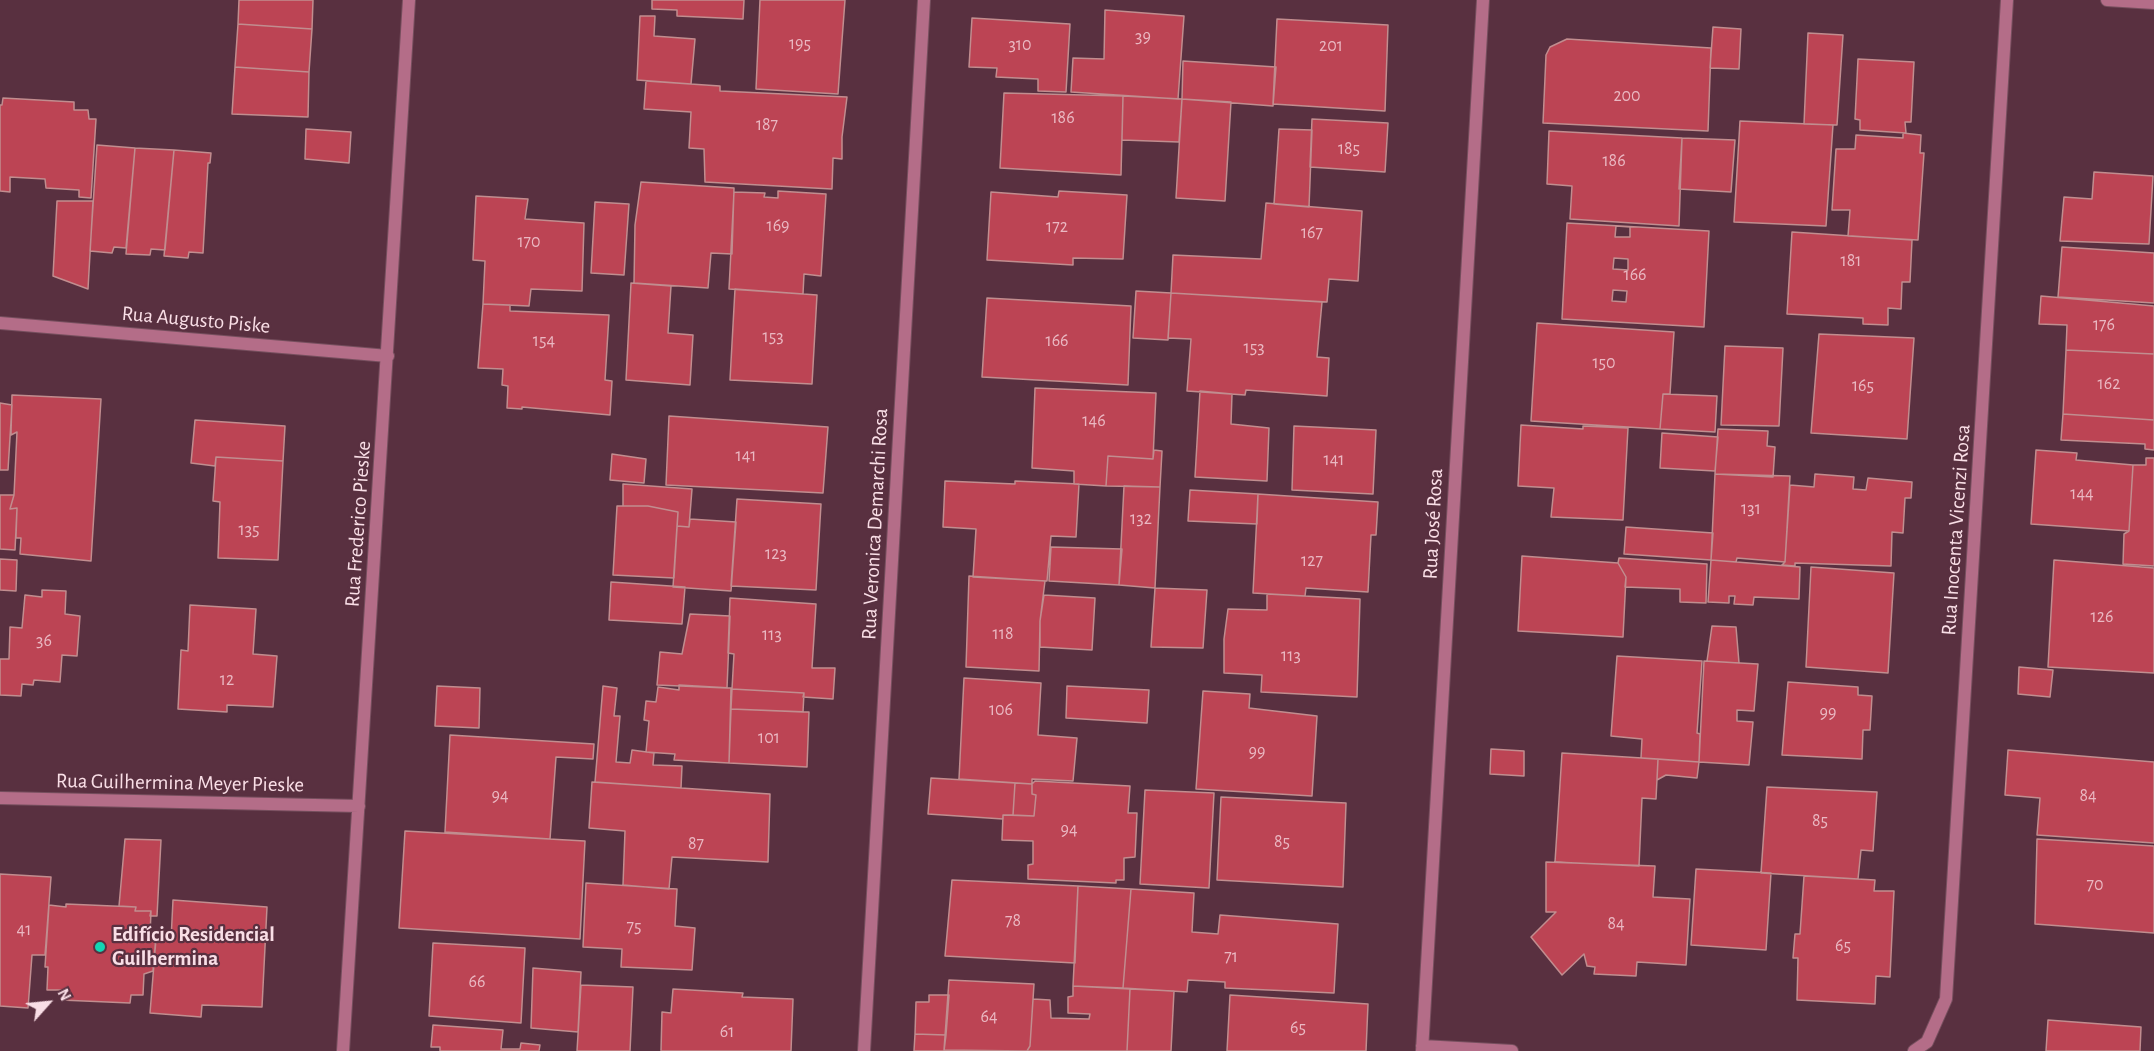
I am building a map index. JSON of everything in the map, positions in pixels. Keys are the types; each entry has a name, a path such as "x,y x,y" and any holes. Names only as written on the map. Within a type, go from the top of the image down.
{"street":[{"name":"Rua Frederico Pieske","path":"343,1051 409,0"},
{"name":"Rua Veronica Demarchi Rosa","path":"864,1051 924,0"},
{"name":"Rua José Rosa","path":"1422,1049 1483,0"},
{"name":"Rua Inocenta Vicenzi Rosa","path":"1914,1051 1927,1042 1946,999 2007,0"},
{"path":"2108,0 2154,3"},
{"name":"Rua Augusto Piske","path":"0,323 388,356"},
{"name":"Rua Guilhermina Meyer Pieske","path":"0,798 359,806"},
{"path":"1422,1049 1512,1051"}],"building":[{"path":"239,0 313,0 312,29 238,24"},
{"path":"652,0 744,0 743,19 677,16 677,10 652,9"},
{"path":"760,0 845,0 838,94 756,89"},
{"path":"1105,10 1184,16 1178,99 1071,92 1073,58 1104,59"},
{"path":"640,16 655,16 654,36 695,39 691,84 637,80"},
{"path":"972,18 1070,24 1066,92 1038,91 1038,79 996,77 997,68 969,67"},
{"path":"1277,19 1388,25 1385,111 1273,104"},
{"path":"238,24 312,29 309,72 235,67"},
{"path":"1713,27 1741,29 1739,69 1710,68"},
{"path":"1808,33 1843,35 1837,125 1804,124"},
{"path":"1567,39 1711,48 1708,131 1543,123 1546,55 1550,47"},
{"path":"1858,59 1914,62 1911,122 1905,122 1906,133 1860,130 1860,120 1855,119"},
{"path":"1183,61 1276,67 1273,106 1182,99"},
{"path":"235,67 309,72 308,117 232,114"},
{"path":"646,81 720,86 720,91 847,97 842,159 833,158 832,189 705,182 704,149 689,148 691,112 644,109"},
{"path":"1004,93 1123,96 1121,175 1000,168"},
{"path":"1123,96 1182,99 1179,142 1122,140"},
{"path":"3,98 74,102 74,110 88,110 89,119 96,119 91,198 79,197 79,190 46,188 45,179 10,177 10,192 0,191 0,105 2,105"},
{"path":"1182,99 1231,102 1225,201 1176,198"},
{"path":"1312,119 1388,123 1385,172 1310,167"},
{"path":"1740,121 1833,125 1826,226 1734,222"},
{"path":"306,129 351,132 349,163 305,159"},
{"path":"1279,129 1312,130 1309,207 1274,204"},
{"path":"1549,131 1682,138 1679,226 1570,219 1572,186 1547,184"},
{"path":"1903,133 1921,135 1920,153 1924,153 1918,240 1848,236 1850,210 1832,210 1836,149 1855,149 1856,135 1903,138"},
{"path":"1682,138 1735,140 1731,192 1679,189"},
{"path":"97,145 135,148 126,248 114,247 112,253 90,251"},
{"path":"135,148 174,150 165,250 151,249 150,255 126,254"},
{"path":"174,150 211,153 210,163 208,163 203,253 189,252 188,258 164,256"},
{"path":"2094,172 2153,176 2149,244 2060,241 2064,197 2092,199"},
{"path":"641,182 734,188 732,254 711,253 708,288 634,283 635,225"},
{"path":"778,191 826,194 821,276 804,274 803,294 729,289 734,192 765,193 764,197 778,198"},
{"path":"1059,191 1127,195 1123,259 1073,258 1073,265 987,260 991,192 1058,197"},
{"path":"476,196 528,199 525,219 584,223 582,291 531,289 529,306 483,304 485,261 473,260"},
{"path":"57,201 93,201 88,289 53,276"},
{"path":"595,202 629,204 624,275 591,273"},
{"path":"1266,203 1362,211 1358,281 1329,279 1327,302 1171,293 1173,255 1261,259"},
{"path":"1567,223 1709,231 1704,327 1562,319"},
{"path":"1616,226 1630,227 1630,237 1615,237"},
{"path":"1792,232 1912,240 1910,282 1902,282 1901,309 1888,308 1888,325 1863,324 1863,318 1787,314"},
{"path":"2062,247 2154,253 2154,303 2058,297"},
{"path":"1614,258 1628,259 1628,270 1613,269"},
{"path":"631,283 671,286 668,333 693,335 690,385 626,380"},
{"path":"735,289 817,295 812,384 730,380"},
{"path":"1613,290 1627,291 1626,302 1612,301"},
{"path":"1136,291 1171,293 1168,340 1133,338"},
{"path":"1171,293 1322,302 1317,357 1329,358 1327,396 1246,390 1245,395 1187,391 1191,339 1168,338"},
{"path":"2041,296 2154,306 2154,354 2066,350 2067,325 2039,324"},
{"path":"987,298 1131,306 1128,385 982,377"},
{"path":"483,304 510,305 510,311 609,315 605,380 612,381 610,415 522,407 522,409 507,408 508,386 502,385 503,369 478,368"},
{"path":"1537,323 1674,332 1670,394 1663,394 1660,429 1531,421"},
{"path":"1819,334 1914,338 1907,439 1811,433"},
{"path":"1725,346 1783,348 1779,426 1721,425"},
{"path":"2066,350 2154,354 2154,420 2063,414"},
{"path":"1035,388 1156,393 1153,459 1108,456 1106,486 1074,484 1074,471 1032,468"},
{"path":"1200,391 1232,394 1231,424 1269,428 1267,481 1195,477"},
{"path":"1663,394 1717,396 1715,432 1660,429"},
{"path":"12,395 101,399 91,561 20,554 21,538 16,538 17,508 10,509 14,495 17,432 11,435"},
{"path":"0,403 12,405 8,470 0,470"},
{"path":"2063,414 2154,420 2154,450 2145,449 2145,444 2061,440"},
{"path":"669,416 828,427 823,493 666,485"},
{"path":"195,420 285,426 283,461 216,457 215,466 191,463"},
{"path":"1521,425 1583,429 1583,426 1628,428 1623,520 1551,517 1554,488 1518,486"},
{"path":"1294,426 1376,430 1373,494 1292,490"},
{"path":"1718,429 1768,431 1767,446 1775,447 1773,477 1715,474"},
{"path":"1662,433 1718,437 1715,471 1660,468"},
{"path":"1154,450 1162,451 1160,487 1106,486 1108,456 1153,459"},
{"path":"2036,450 2077,453 2076,460 2133,465 2129,531 2031,524"},
{"path":"612,454 646,459 644,483 610,480"},
{"path":"216,457 283,461 278,560 218,558 220,502 213,501"},
{"path":"2146,458 2154,458 2154,566 2123,564 2124,534 2129,531 2133,465 2146,465"},
{"path":"1715,474 1790,476 1785,562 1737,558 1736,562 1711,560"},
{"path":"1815,474 1854,477 1853,489 1866,490 1868,478 1912,482 1911,498 1905,498 1903,533 1892,532 1891,566 1795,563 1795,566 1782,565 1785,562 1790,485 1814,487"},
{"path":"945,481 1079,484 1076,537 1051,536 1047,581 973,577 976,529 943,527"},
{"path":"623,484 692,489 689,527 677,526 678,512 648,506 623,506"},
{"path":"1124,486 1160,487 1155,588 1119,585"},
{"path":"1190,490 1258,494 1257,524 1188,521"},
{"path":"1258,494 1378,502 1376,535 1371,535 1368,592 1306,588 1305,596 1253,593"},
{"path":"0,495 14,495 10,509 17,508 15,550 0,549"},
{"path":"737,499 821,504 816,590 731,586"},
{"path":"617,506 648,506 678,512 674,578 613,575"},
{"path":"690,519 736,522 731,591 673,587 677,526 689,527"},
{"path":"1626,527 1713,533 1711,560 1624,554"},
{"path":"1051,547 1122,549 1119,585 1049,581"},
{"path":"1522,556 1618,563 1626,577 1623,637 1518,631"},
{"path":"1619,558 1707,564 1706,603 1680,602 1680,589 1625,587 1626,577 1618,563"},
{"path":"0,559 17,560 16,591 0,590"},
{"path":"1711,560 1800,567 1799,599 1754,597 1753,605 1734,604 1735,596 1729,596 1729,603 1708,602"},
{"path":"2054,560 2154,568 2154,673 2048,667"},
{"path":"1811,567 1894,573 1888,673 1806,667"},
{"path":"969,576 1045,581 1040,621 1039,671 966,667"},
{"path":"611,582 685,587 682,624 609,620"},
{"path":"1155,588 1207,590 1203,648 1151,647"},
{"path":"42,590 66,591 65,614 80,616 77,656 62,655 60,682 34,680 33,685 22,684 21,696 0,695 0,659 9,659 10,627 22,628 25,595 42,597"},
{"path":"1267,594 1360,599 1357,697 1261,692 1262,675 1224,673 1224,639 1228,609 1267,610"},
{"path":"1044,595 1095,598 1092,650 1040,647 1040,621"},
{"path":"730,598 816,604 812,668 835,668 833,699 803,697 804,693 732,689 734,654 728,653"},
{"path":"190,605 256,609 253,654 277,656 273,707 227,705 227,712 178,709 181,650 188,651"},
{"path":"690,614 730,616 727,688 657,685 660,652 682,654"},
{"path":"1712,626 1736,627 1739,663 1707,661"},
{"path":"1617,656 1702,661 1697,733 1700,734 1699,762 1641,758 1642,739 1611,736"},
{"path":"1704,661 1758,664 1754,711 1737,710 1737,721 1753,722 1749,765 1699,762"},
{"path":"2019,667 2053,670 2050,697 2018,694"},
{"path":"964,678 1041,683 1038,735 1077,738 1073,781 1032,779 1032,784 959,779"},
{"path":"1788,682 1858,687 1858,695 1872,696 1870,730 1863,730 1862,759 1782,755"},
{"path":"679,685 731,688 729,763 674,760 675,754 646,752 649,721 644,720 646,701 656,702 658,687 679,690"},
{"path":"437,686 480,688 479,728 435,726"},
{"path":"603,686 617,688 614,716 620,716 616,762 630,763 632,750 654,753 653,765 682,766 681,788 595,782"},
{"path":"1067,686 1149,690 1147,723 1066,718"},
{"path":"732,689 804,693 803,712 731,709"},
{"path":"1203,691 1250,694 1249,708 1317,716 1312,796 1196,789"},
{"path":"731,709 809,712 807,767 729,763"},
{"path":"450,735 594,744 593,759 556,757 550,839 445,832"},
{"path":"1491,749 1524,751 1524,776 1490,774"},
{"path":"2008,750 2154,762 2154,843 2037,835 2040,798 2005,795"},
{"path":"1562,753 1658,759 1656,799 1642,798 1639,866 1555,862"},
{"path":"1658,759 1699,762 1697,778 1666,775 1657,780"},
{"path":"931,778 1015,783 1013,815 1003,815 1003,819 928,814"},
{"path":"1035,781 1130,786 1128,813 1137,813 1135,857 1124,858 1124,880 1116,880 1116,883 1028,879 1028,865 1033,864 1033,841 1002,840 1003,815 1034,816 1036,795 1032,794 1032,784"},
{"path":"592,782 770,794 768,862 672,857 669,889 623,885 625,831 589,828"},
{"path":"1015,783 1032,784 1032,794 1036,795 1034,816 1013,815"},
{"path":"1767,787 1877,792 1873,851 1861,850 1858,879 1761,873"},
{"path":"1145,790 1214,793 1209,888 1140,884"},
{"path":"1221,797 1346,803 1343,887 1217,880"},
{"path":"405,831 585,841 580,939 399,928"},
{"path":"125,839 161,840 157,916 150,916 151,911 135,911 136,907 119,906"},
{"path":"2037,839 2154,846 2154,933 2035,924"},
{"path":"1546,862 1655,866 1653,897 1690,899 1686,965 1637,962 1636,976 1594,974 1595,967 1587,966 1584,954 1562,975 1531,937 1556,912 1546,912"},
{"path":"1696,869 1771,873 1766,950 1691,945"},
{"path":"0,874 51,877 45,955 32,955 28,1008 0,1006"},
{"path":"1804,876 1875,880 1874,891 1894,891 1890,977 1876,976 1875,1004 1797,1000 1798,958 1793,958 1795,934 1800,934"},
{"path":"952,880 1078,886 1075,963 945,956"},
{"path":"586,883 677,889 675,926 695,928 692,970 621,967 622,949 583,947"},
{"path":"1078,886 1131,889 1123,988 1073,986"},
{"path":"1131,889 1194,893 1192,932 1218,934 1220,915 1338,924 1334,993 1225,988 1225,982 1188,980 1187,992 1123,988"},
{"path":"173,900 267,907 262,1007 202,1005 201,1017 150,1013 156,939 171,940"},
{"name":"Edifício Residencial Guilhermina","path":"66,904 136,907 135,911 151,911 150,936 156,936 153,971 144,974 143,995 131,995 130,1003 61,1000 61,990 47,990 48,967 45,967 49,905 66,907"},
{"path":"433,943 525,948 521,1023 429,1016"},
{"path":"533,968 581,972 578,1032 531,1028"},
{"path":"949,980 1034,984 1030,1046 1027,1051 944,1050"},
{"path":"581,985 633,987 630,1051 577,1051"},
{"path":"1073,986 1130,989 1127,1051 1027,1051 1030,1046 1033,999 1050,1000 1051,1018 1089,1019 1090,1014 1068,1013 1068,997 1073,996"},
{"path":"673,989 743,993 742,997 793,999 791,1051 661,1051 662,1012 671,1013"},
{"path":"1130,989 1174,991 1171,1051 1127,1051"},
{"path":"929,995 949,995 946,1035 915,1034 916,1002 929,1002"},
{"path":"1230,995 1368,1004 1366,1051 1227,1051"},
{"path":"2048,1020 2141,1027 2140,1051 2046,1051"},
{"path":"433,1025 503,1030 501,1049 520,1049 521,1043 540,1045 539,1051 440,1051 440,1047 431,1047"},
{"path":"915,1034 946,1035 944,1051 914,1051"}],"place":[{"name":"Edifício Residencial Guilhermina","path":"100,947"}]}
